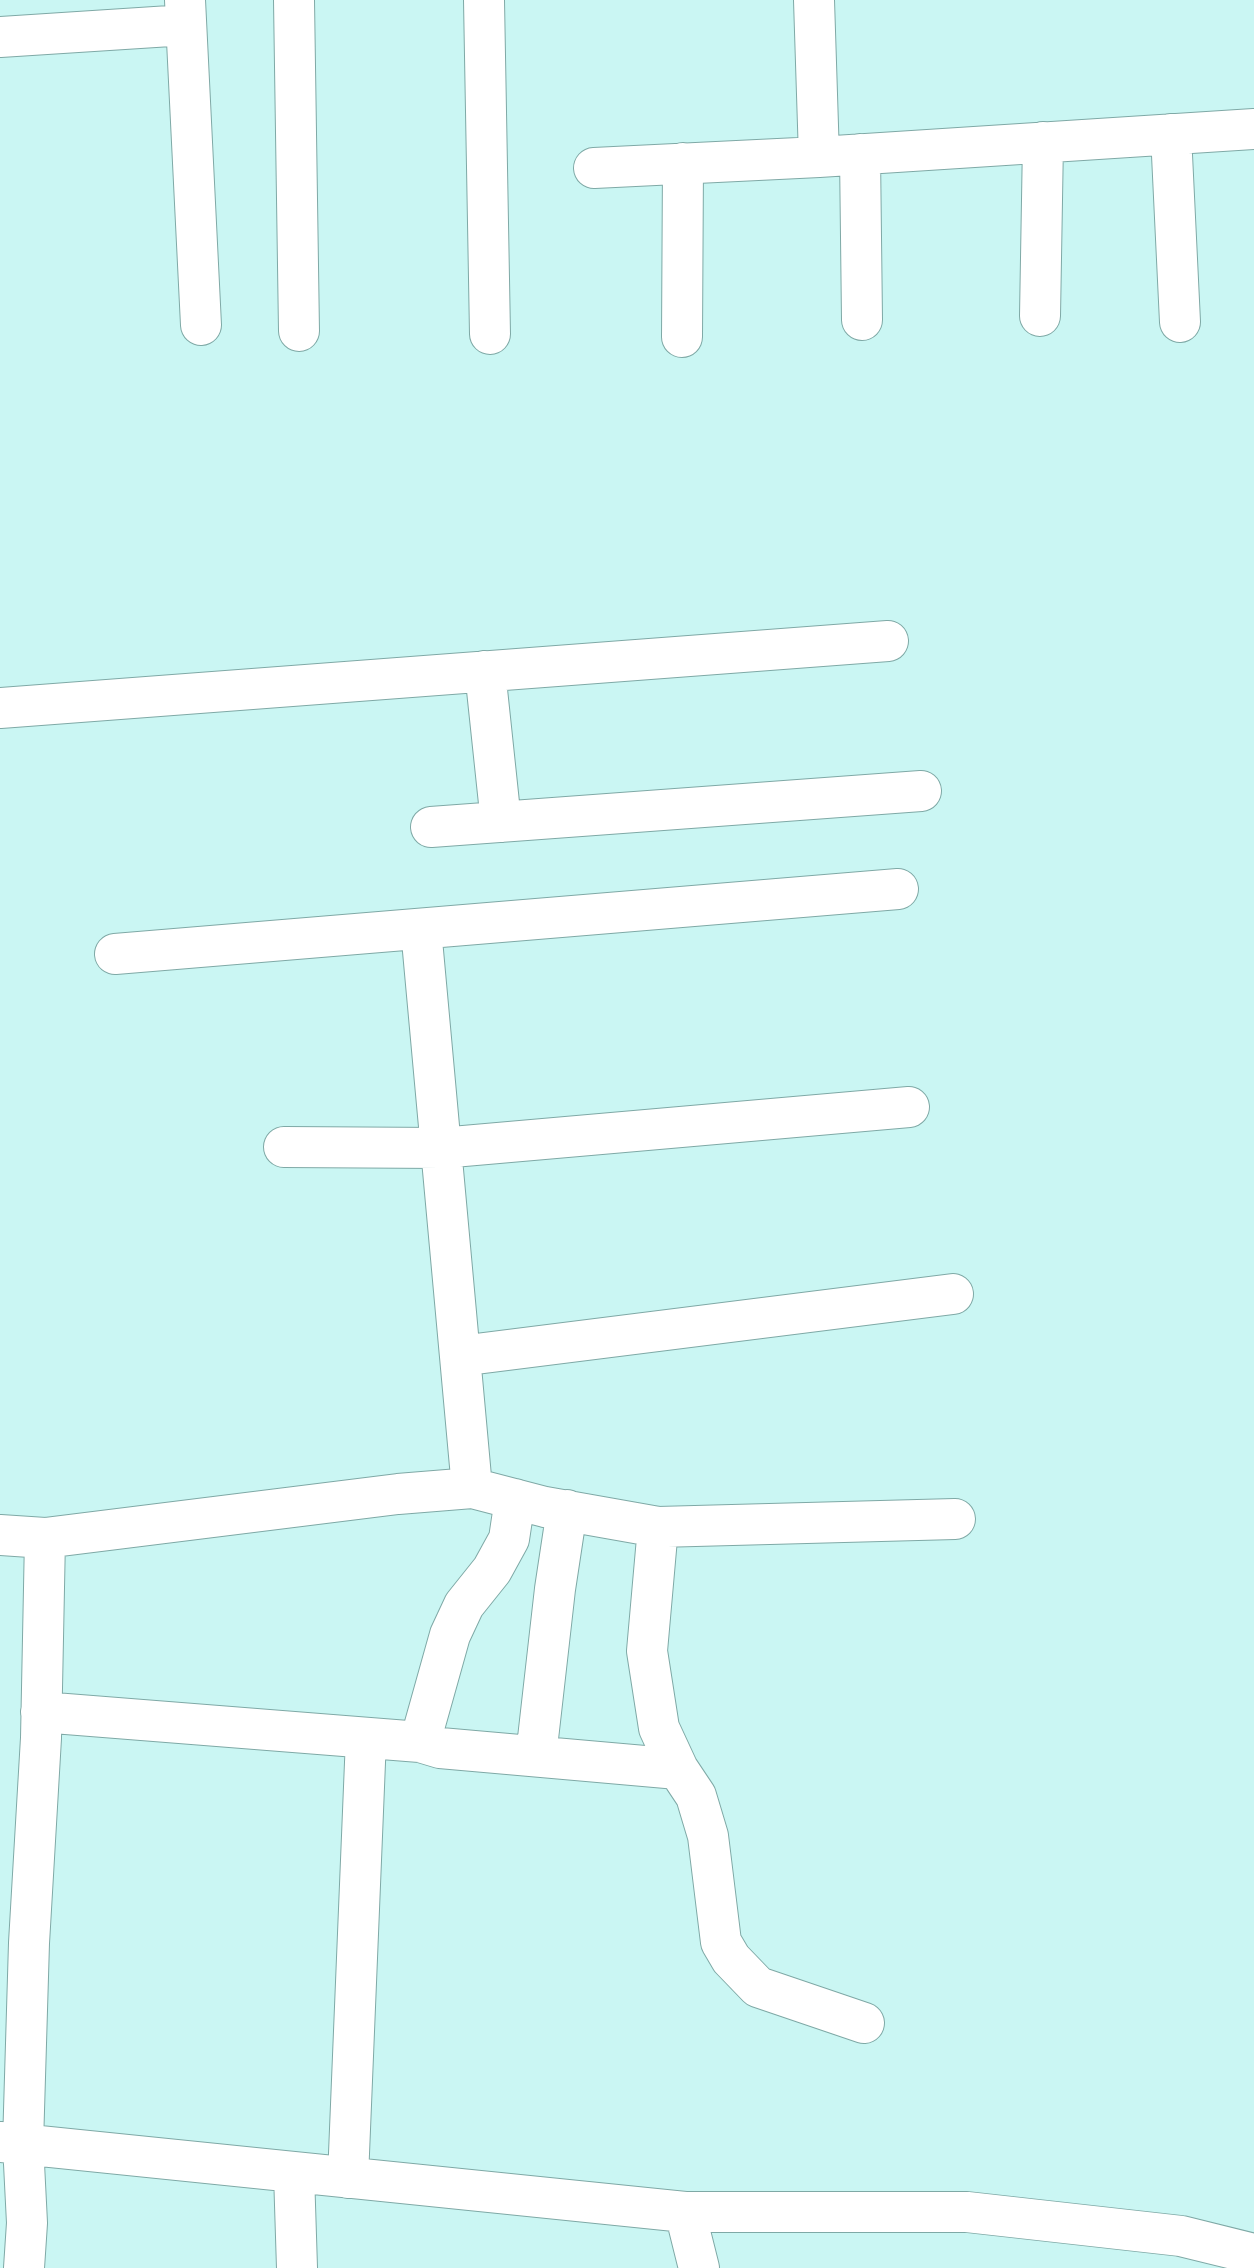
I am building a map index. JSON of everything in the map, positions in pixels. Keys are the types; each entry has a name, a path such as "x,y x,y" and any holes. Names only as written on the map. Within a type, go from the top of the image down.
{"street":[{"path":"294,0 299,331"},
{"path":"484,0 490,334"},
{"path":"814,0 819,157"},
{"path":"0,37 185,12 201,325"},
{"path":"594,168 1254,129"},
{"path":"1171,134 1180,322"},
{"path":"1040,316 1043,142"},
{"path":"860,154 862,320"},
{"path":"682,337 683,163"},
{"path":"0,708 888,641"},
{"path":"485,671 501,822"},
{"path":"431,827 921,791"},
{"path":"115,954 898,889"},
{"path":"421,929 472,1488"},
{"path":"284,1147 441,1148 909,1107"},
{"path":"460,1356 953,1294"},
{"path":"0,1535 45,1538 398,1494 472,1488 658,1527 955,1519"},
{"path":"420,1742 450,1635 464,1605 492,1570 509,1539 515,1499"},
{"path":"536,1756 567,1510"},
{"path":"658,1527 647,1651 659,1728 678,1769 696,1796 708,1836 721,1942 731,1959 758,1987 864,2023"},
{"path":"24,2268 27,2223 11,2143 29,1943 41,1712 45,1538"},
{"path":"41,1712 420,1742 440,1748 678,1769"},
{"path":"348,2178 366,1738"},
{"path":"11,2143 685,2212 967,2212 1181,2236 1254,2254"},
{"path":"294,2173 297,2268"},
{"path":"685,2212 699,2268"}]}
